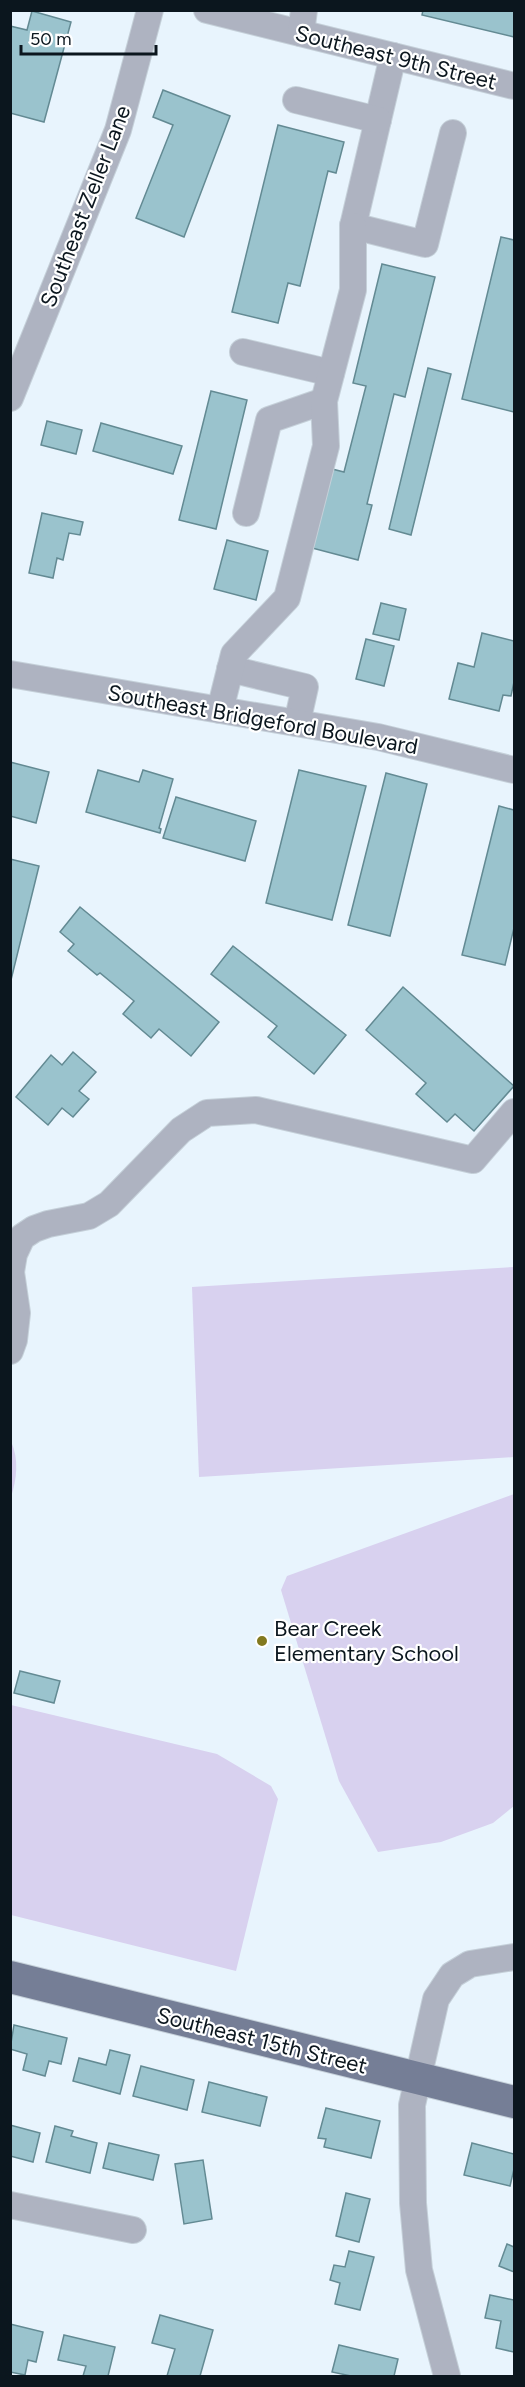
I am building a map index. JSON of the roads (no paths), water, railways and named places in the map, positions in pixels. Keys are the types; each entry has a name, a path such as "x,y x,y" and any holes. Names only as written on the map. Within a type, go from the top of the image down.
{"main road":[{"name":"Southeast 15th Street","path":"10,1977 514,2102"}],"street":[{"name":"Southeast Zeller Lane","path":"10,398 118,130 150,10"},
{"name":"Southeast 9th Street","path":"207,10 302,22 393,56 514,86"},
{"path":"220,710 234,654 287,598 326,446 324,401 353,290 353,226 393,56"},
{"path":"296,100 378,120"},
{"path":"353,226 425,244 453,133"},
{"path":"243,352 332,373"},
{"path":"246,513 269,420 324,401"},
{"path":"230,669 306,687 297,723"},
{"name":"Southeast Bridgeford Boulevard","path":"10,674 378,737 514,770"},
{"path":"10,1351 14,1340 17,1313 11,1272 14,1254 22,1237 48,1224 89,1216 109,1204 181,1130 207,1113 256,1110 473,1160 514,1112"},
{"path":"447,2376 418,2259 413,2193 412,2105 436,1999 452,1975 470,1964 514,1957"},
{"path":"10,2205 133,2230"}],"place":[{"name":"Bear Creek Elementary School","path":"262,1641"}]}
